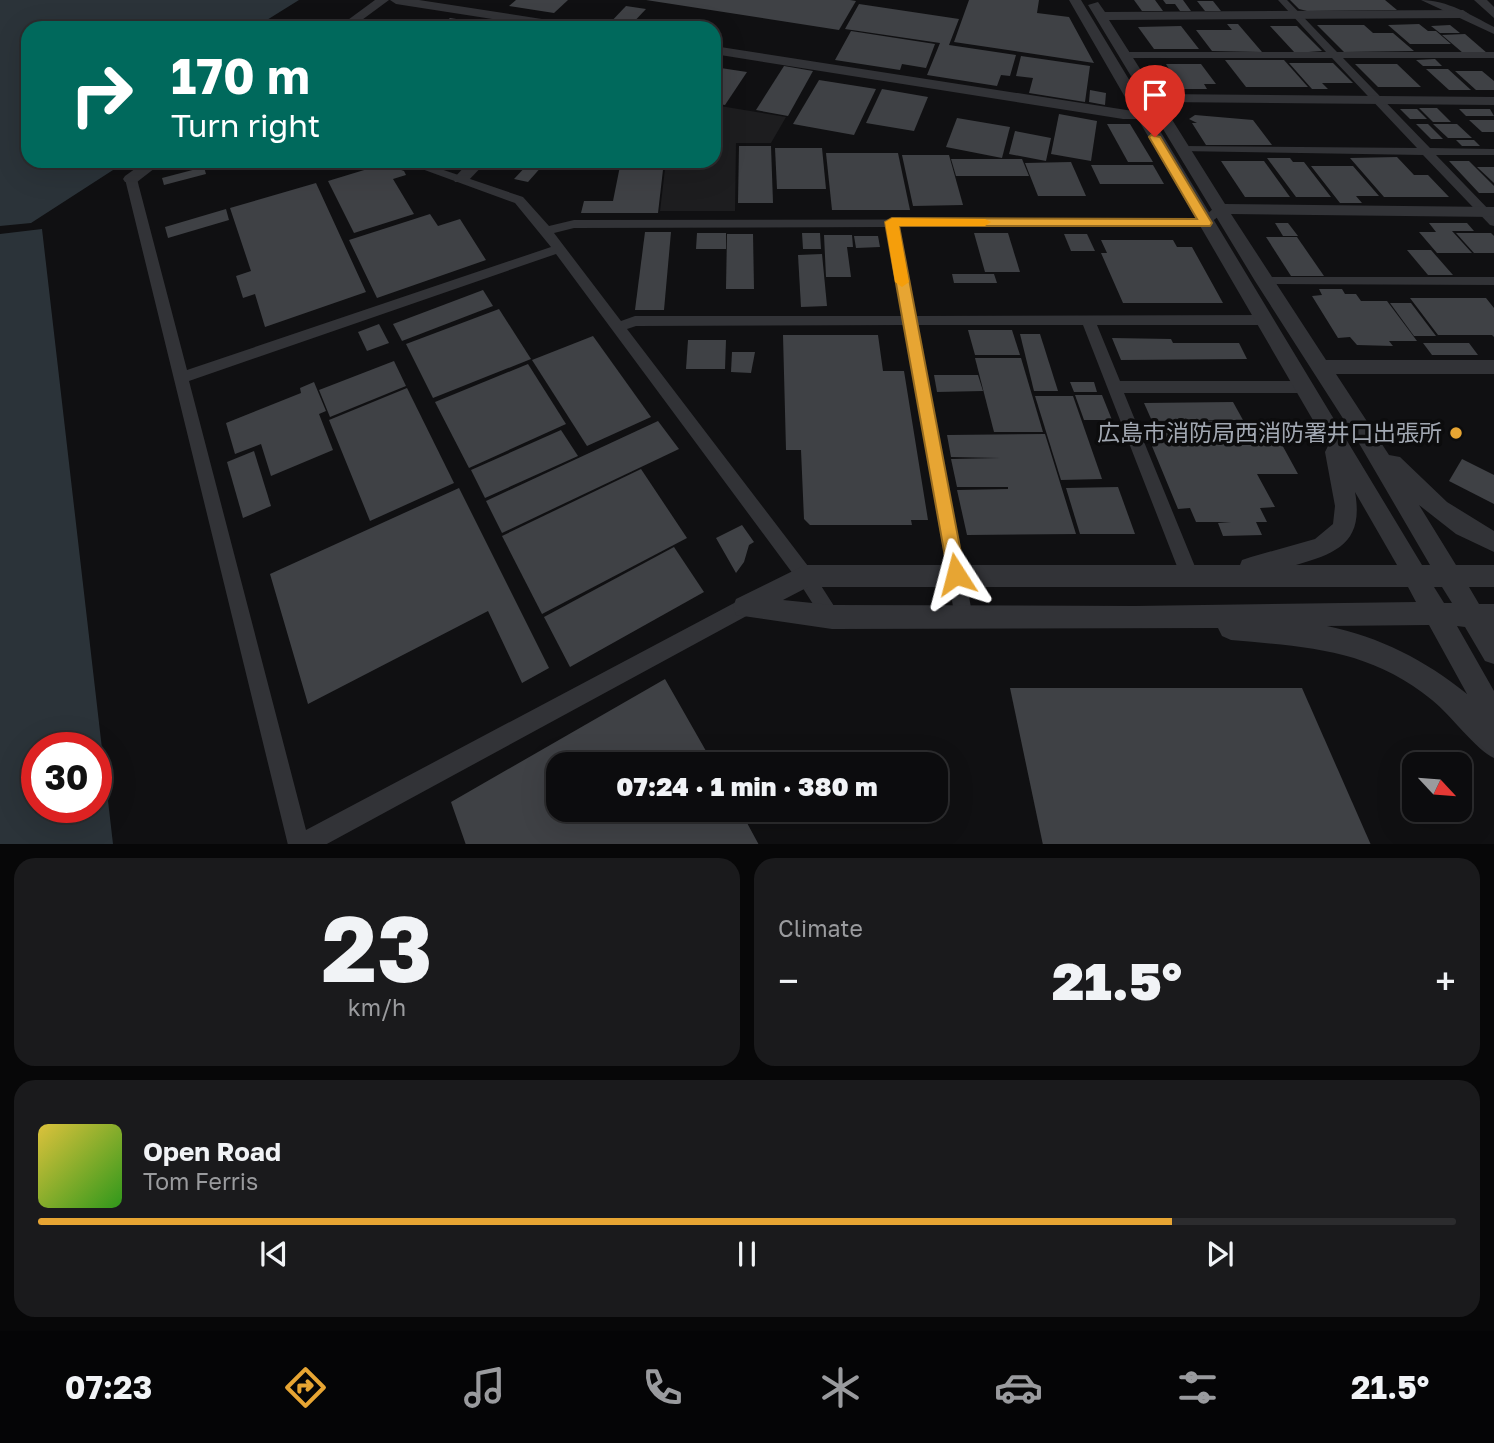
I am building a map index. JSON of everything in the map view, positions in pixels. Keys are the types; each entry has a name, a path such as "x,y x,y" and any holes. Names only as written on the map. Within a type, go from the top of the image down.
{"street":[{"path":"354,21 383,0"},
{"path":"396,0 530,21"},
{"path":"1075,0 1147,107 1183,149 1264,281 1368,439 1448,576 1483,616 1494,652"},
{"path":"1282,0 1491,216"},
{"path":"1425,0 1463,14 1494,31"},
{"path":"1480,0 1494,14"},
{"path":"1096,8 1298,16 1463,14"},
{"path":"1096,8 1125,55 1147,107 1205,223 1415,575 1494,717"},
{"path":"721,51 1123,115 1147,107 1494,101"},
{"path":"1125,55 1494,55"},
{"path":"1183,149 1494,152"},
{"path":"146,168 131,179 300,844"},
{"path":"427,168 519,200 546,231 805,576 832,617"},
{"path":"461,179 472,168"},
{"path":"546,231 574,224 1205,223 1220,209 1491,216"},
{"path":"892,222 964,618"},
{"path":"181,377 558,249"},
{"path":"1264,281 1494,281"},
{"path":"617,327 635,321 1263,320"},
{"path":"1088,321 1189,574"},
{"path":"1322,367 1494,367"},
{"path":"1115,387 1302,387"},
{"path":"1228,574 1322,547 1344,529 1346,506 1334,438"},
{"path":"1368,439 1434,506 1466,530 1494,542"},
{"path":"302,844 805,576 1494,576"},
{"path":"745,607 832,617 1483,616"},
{"path":"1135,618 1325,637 1368,650 1410,669 1444,692 1482,728 1494,744"}],"shaded area":[{"path":"0,0 299,0 265,21 21,21 21,168 116,168 31,223 0,226"},
{"path":"721,106 786,117 771,143 736,143 735,211 660,211 665,168 721,168"},
{"path":"42,229 100,732 21,732 21,823 111,823 113,844 0,844 0,234"}],"building":[{"path":"516,0 568,0 554,13 509,6"},
{"path":"646,0 850,0 856,1 839,30"},
{"path":"969,0 1039,0 1037,13 1069,17 1094,63 954,42"},
{"path":"1134,0 1155,0 1163,11 1142,11"},
{"path":"1163,0 1183,0 1191,11 1180,11 1175,4 1166,4"},
{"path":"1290,0 1385,0 1397,10 1307,11 1299,9"},
{"path":"1197,1 1213,1 1221,11 1205,11"},
{"path":"859,4 959,19 949,45 1016,55 1010,76 1001,75 997,86 927,75 940,43 845,29"},
{"path":"626,6 646,9 635,21 612,21"},
{"path":"450,18 469,21 446,21"},
{"path":"1227,24 1238,24 1262,52 1212,51 1196,30 1232,30"},
{"path":"1419,24 1428,31 1436,31 1451,44 1410,44 1388,25"},
{"path":"1317,25 1364,25 1373,33 1393,33 1414,51 1344,52"},
{"path":"1450,25 1460,33 1440,33 1431,26"},
{"path":"1181,26 1199,49 1154,49 1138,27"},
{"path":"1270,26 1297,26 1322,51 1295,53"},
{"path":"851,31 935,44 926,68 902,64 900,70 835,60"},
{"path":"1465,34 1487,53 1463,53 1442,35"},
{"path":"1021,56 1090,66 1085,102 1029,93 1033,78 1016,76"},
{"path":"1435,59 1442,66 1423,66 1416,60"},
{"path":"1225,60 1284,60 1308,87 1246,87"},
{"path":"1289,63 1333,63 1353,83 1322,83 1328,89 1312,89"},
{"path":"1166,64 1201,64 1216,84 1204,84 1207,89 1171,89 1159,72 1171,72"},
{"path":"1355,64 1397,64 1421,87 1378,87"},
{"path":"784,66 813,71 788,116 756,110"},
{"path":"721,68 747,72 725,105 721,104"},
{"path":"1426,69 1448,69 1471,90 1449,90"},
{"path":"1455,71 1482,71 1494,81 1494,90 1476,90"},
{"path":"819,80 876,89 854,135 793,124"},
{"path":"882,89 928,97 914,131 866,123"},
{"path":"1090,90 1106,93 1105,105 1089,102"},
{"path":"1419,108 1437,108 1451,122 1433,122"},
{"path":"1400,109 1417,109 1427,119 1410,119"},
{"path":"1459,109 1490,109 1494,116 1466,116"},
{"path":"1059,114 1097,121 1091,161 1051,154"},
{"path":"1195,115 1253,120 1272,145 1206,145 1192,123 1197,123 1189,119"},
{"path":"957,118 1010,127 1002,158 946,147"},
{"path":"1469,120 1494,120 1494,132 1482,132"},
{"path":"1107,124 1130,124 1153,162 1128,162"},
{"path":"1416,124 1428,124 1443,139 1431,139"},
{"path":"1433,124 1457,124 1472,138 1448,138"},
{"path":"1015,131 1051,138 1046,161 1009,154"},
{"path":"1456,140 1474,140 1480,146 1462,146"},
{"path":"739,146 771,146 773,203 738,203"},
{"path":"775,148 822,148 826,189 777,189"},
{"path":"826,153 898,153 910,210 832,210"},
{"path":"902,155 949,155 963,205 913,206"},
{"path":"1397,157 1414,175 1428,175 1449,197 1384,197 1350,158"},
{"path":"1267,158 1290,158 1293,162 1304,162 1331,197 1296,197"},
{"path":"951,159 1022,159 1029,176 956,176"},
{"path":"1221,161 1264,161 1290,197 1245,197"},
{"path":"1449,161 1469,161 1494,186 1494,193 1479,193"},
{"path":"1071,162 1086,196 1038,196 1025,163"},
{"path":"1091,165 1153,165 1164,184 1100,184"},
{"path":"1311,166 1353,166 1379,196 1356,196 1362,203 1340,203"},
{"path":"1477,167 1494,167 1494,183"},
{"path":"200,168 204,168 206,174 164,185 162,178"},
{"path":"371,168 395,168 404,171 406,175 393,179 414,214 354,233 328,181"},
{"path":"524,168 540,168 528,182 514,179"},
{"path":"620,168 663,168 658,213 581,213 584,201 613,201"},
{"path":"316,183 366,292 265,327 255,294 243,298 236,276 251,271 230,208"},
{"path":"226,209 229,220 168,238 165,227"},
{"path":"430,214 438,226 460,219 486,260 377,298 349,240"},
{"path":"1275,223 1288,223 1298,236 1283,236"},
{"path":"1429,223 1467,223 1474,231 1452,231 1472,253 1437,253 1419,232 1436,232"},
{"path":"645,232 671,232 664,310 635,310"},
{"path":"697,233 726,233 726,249 696,249"},
{"path":"802,233 820,233 821,249 803,249"},
{"path":"974,233 1008,233 1020,272 985,272"},
{"path":"1456,233 1491,233 1494,236 1494,253 1474,253"},
{"path":"727,234 753,234 754,289 726,289"},
{"path":"1064,234 1087,234 1095,251 1071,251"},
{"path":"824,235 852,235 853,247 847,247 851,277 826,277"},
{"path":"854,236 878,236 880,247 856,248"},
{"path":"1266,237 1297,237 1324,276 1291,276"},
{"path":"1101,240 1173,240 1177,247 1192,247 1223,303 1123,303 1101,253 1107,253"},
{"path":"1407,250 1431,250 1453,275 1428,275"},
{"path":"822,254 827,306 801,307 798,255"},
{"path":"952,274 994,274 997,283 954,283"},
{"path":"1319,289 1342,289 1345,294 1356,294 1361,301 1387,301 1417,341 1389,341 1393,346 1357,345 1350,337 1338,338 1312,296 1322,295"},
{"path":"483,290 493,306 402,341 393,324"},
{"path":"1410,298 1486,298 1494,308 1494,337 1438,335"},
{"path":"1390,303 1411,303 1436,336 1414,336"},
{"path":"499,309 531,359 433,398 406,344"},
{"path":"379,324 389,343 367,351 358,332"},
{"path":"968,330 1012,330 1020,355 975,355"},
{"path":"1020,334 1040,334 1058,391 1034,391"},
{"path":"783,335 878,335 883,371 904,371 928,520 911,520 912,525 810,525 804,519 801,450 786,450"},
{"path":"593,336 651,417 587,446 532,360"},
{"path":"1112,338 1171,339 1173,343 1239,343 1247,359 1121,360"},
{"path":"688,340 726,340 725,369 686,369"},
{"path":"1423,343 1469,343 1478,355 1432,355"},
{"path":"732,352 755,352 751,373 731,372"},
{"path":"975,358 1021,358 1043,432 994,432"},
{"path":"394,361 406,386 330,417 319,390"},
{"path":"528,364 566,424 469,468 435,402"},
{"path":"934,375 978,375 983,391 937,392"},
{"path":"314,382 326,411 319,414 333,450 271,476 261,444 235,454 226,423 301,393 300,388"},
{"path":"1070,382 1094,382 1097,392 1074,392"},
{"path":"407,388 454,483 370,521 329,420"},
{"path":"1075,395 1102,395 1112,420 1084,420"},
{"path":"1035,396 1073,396 1102,479 1061,480"},
{"path":"1233,402 1243,420 1152,421 1144,403"},
{"path":"658,421 679,449 502,533 486,501"},
{"path":"1269,421 1298,474 1257,474 1275,507 1260,508 1267,522 1256,522 1262,535 1223,536 1218,523 1231,522 1196,522 1190,508 1178,509 1142,422"},
{"path":"561,430 578,456 485,498 471,470"},
{"path":"1045,434 1076,534 967,535 957,490 1008,487 957,487 951,459 1000,458 951,457 947,435"},
{"path":"254,451 271,506 243,518 227,462"},
{"path":"1462,459 1494,475 1494,504 1449,481"},
{"path":"641,469 687,538 542,614 502,536"},
{"path":"1118,487 1135,534 1080,534 1066,488"},
{"path":"459,488 549,668 522,683 488,611 308,704 270,574"},
{"path":"742,525 754,542 749,545 744,562 736,573 716,538"},
{"path":"674,547 704,592 570,667 544,617"},
{"path":"665,679 707,752 546,752 546,822 747,822 758,844 466,844 451,802"},
{"path":"1010,688 1302,688 1371,844 1043,844"}],"slow traffic":[{"path":"902,282 892,222 985,222"}],"place":[{"name":"広島市消防局西消防署井口出張所","path":"1456,433"}],"route":[{"path":"956,574 892,222 1205,223 1155,137"}]}
